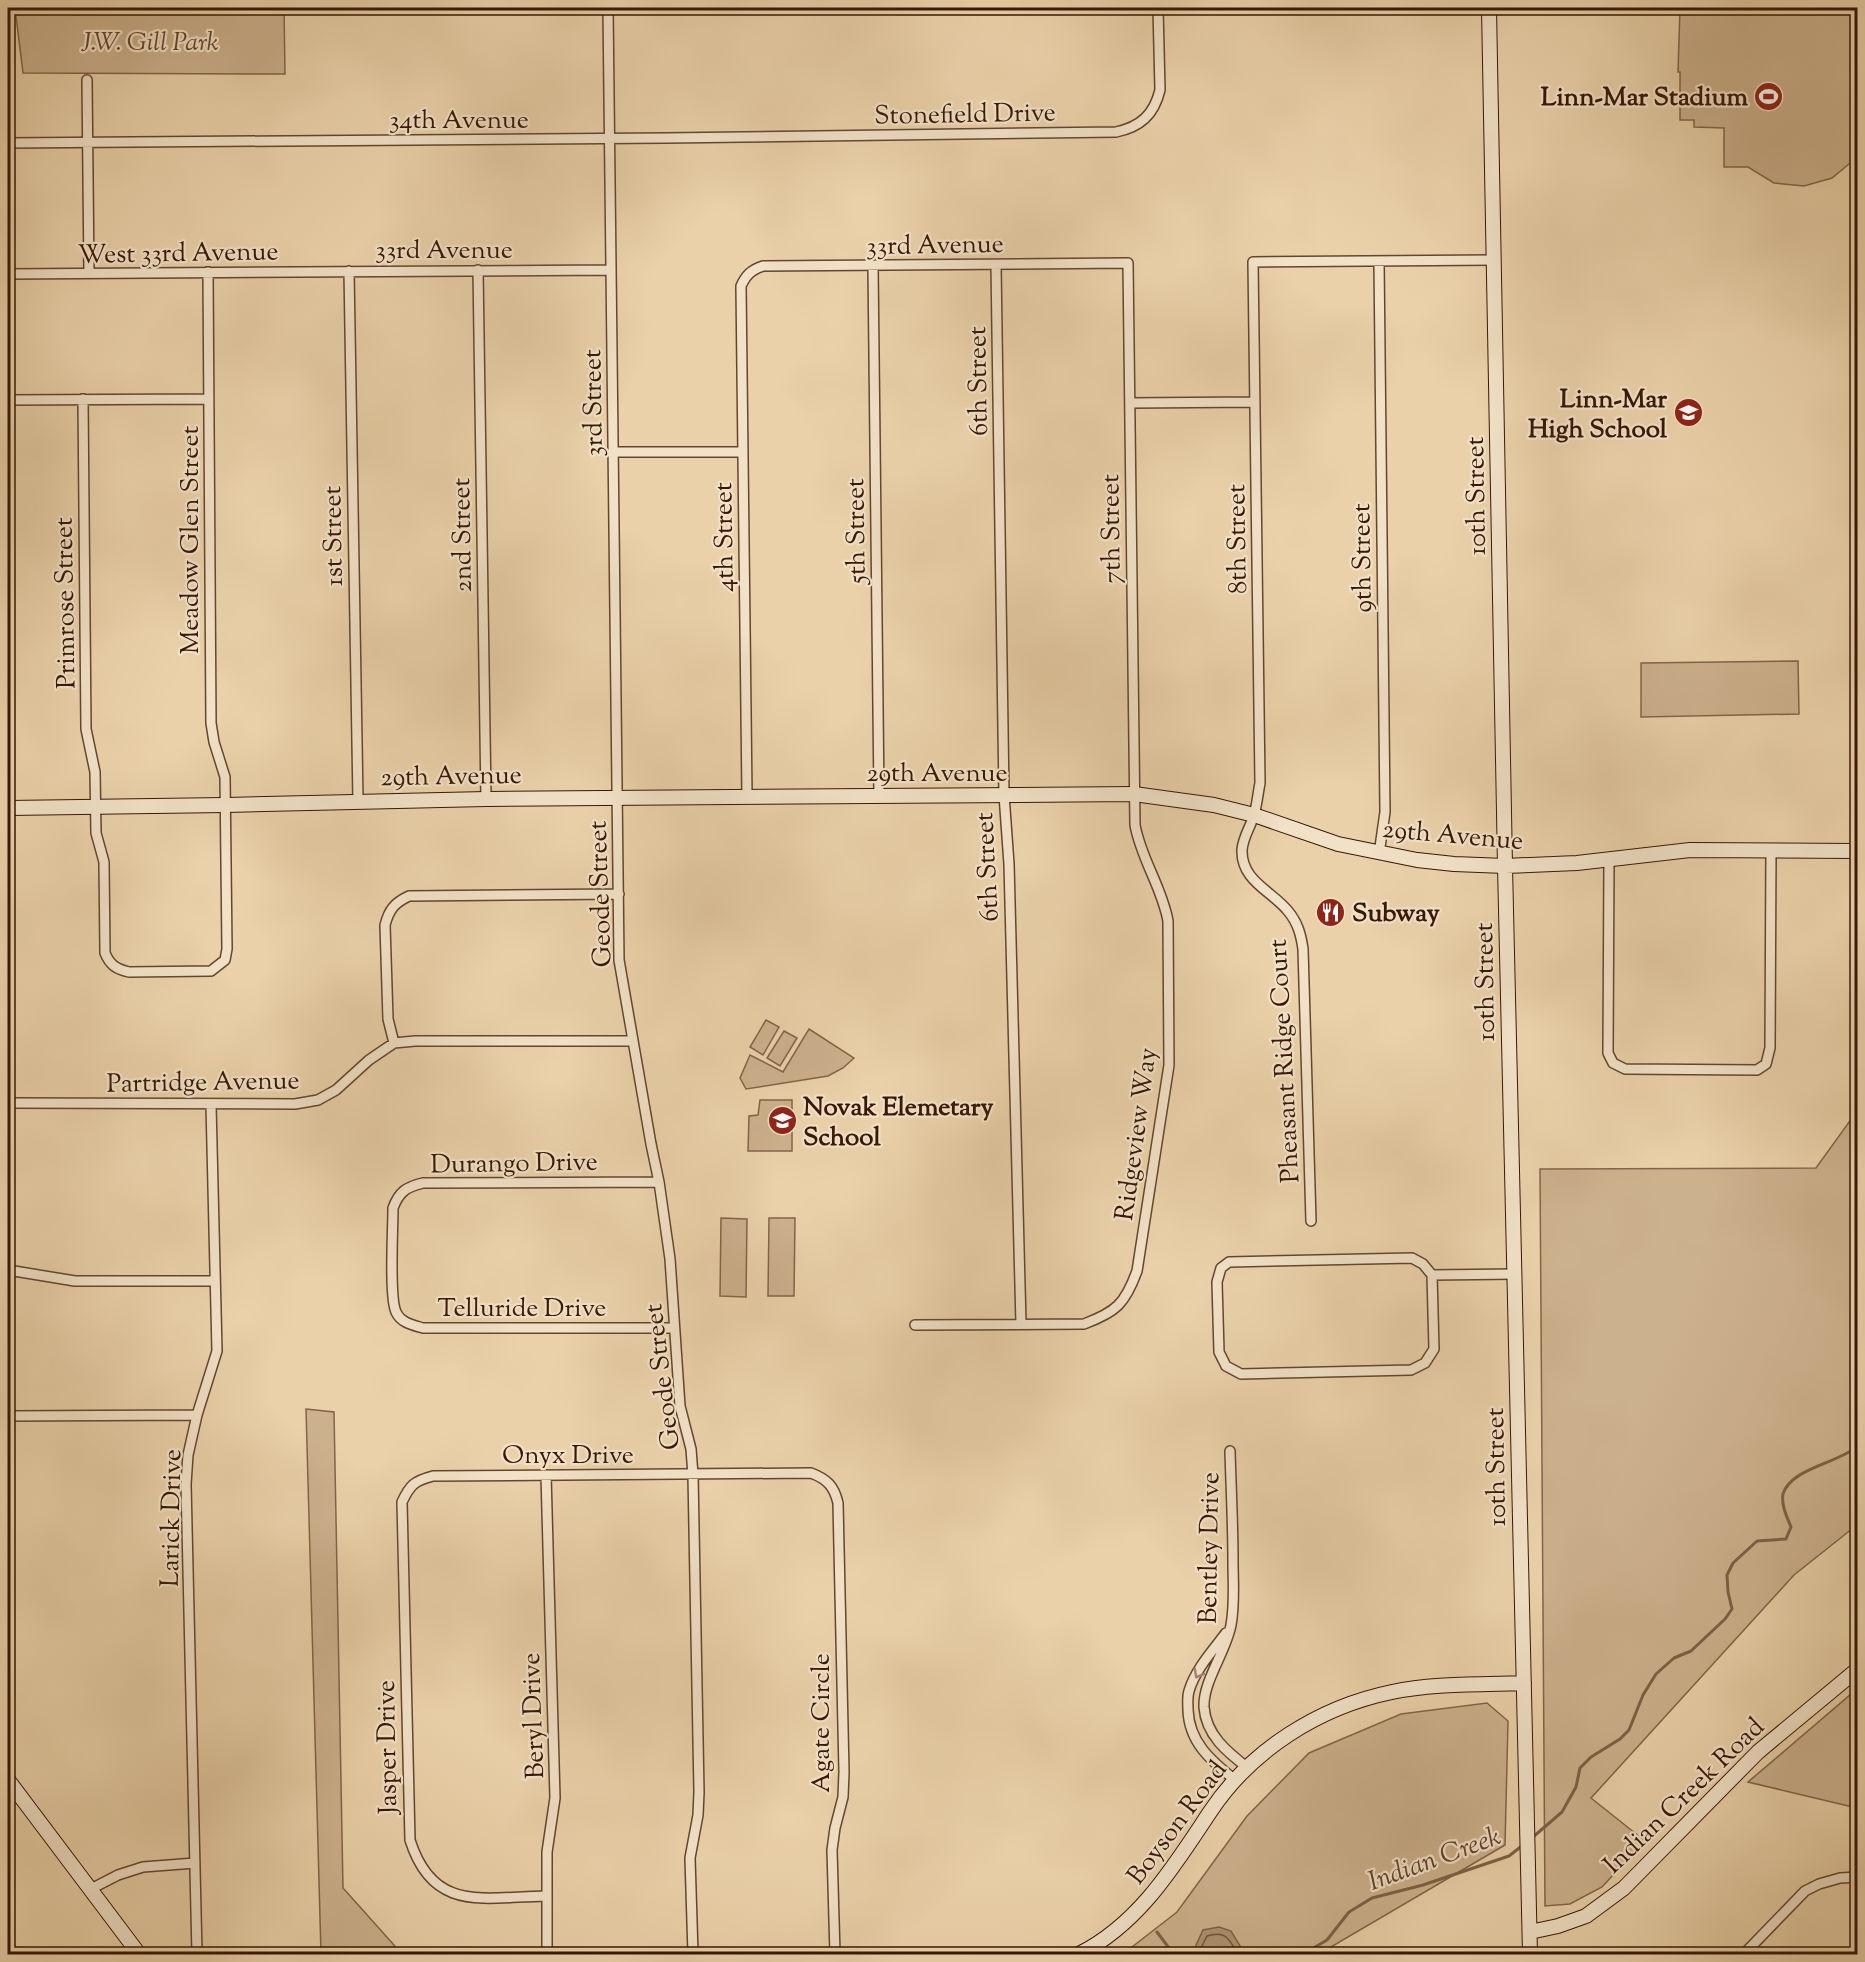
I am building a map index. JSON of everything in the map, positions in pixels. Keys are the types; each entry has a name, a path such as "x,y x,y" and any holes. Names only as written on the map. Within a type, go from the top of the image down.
{"street":[{"name":"3rd Street","path":"608,8 618,798"},
{"name":"Stonefield Drive","path":"666,138 1116,132 1129,129 1148,117 1158,99 1160,90 1158,8"},
{"name":"10th Street","path":"1489,8 1505,866 1530,1954"},
{"path":"87,80 89,273"},
{"name":"34th Avenue","path":"8,143 666,138"},
{"path":"1378,261 1494,260"},
{"name":"8th Street","path":"1254,815 1260,783 1253,262 1378,261"},
{"name":"9th Street","path":"1378,261 1385,812 1379,854"},
{"name":"33rd Avenue","path":"745,276 753,269 763,266 1128,263"},
{"name":"7th Street","path":"1128,263 1134,794"},
{"name":"6th Street","path":"996,265 1004,795 1009,864 1021,1324"},
{"name":"5th Street","path":"873,266 879,796"},
{"name":"2nd Street","path":"478,270 486,799"},
{"name":"33rd Avenue","path":"349,271 610,270"},
{"name":"West 33rd Avenue","path":"8,274 349,271"},
{"name":"1st Street","path":"349,271 358,801"},
{"name":"Meadow Glen Street","path":"96,807 96,833 104,862 105,953 109,963 129,972 210,971 225,960 227,949 225,777 214,742 211,723 208,272"},
{"name":"4th Street","path":"745,276 741,286 747,797"},
{"name":"Primrose Street","path":"83,399 86,729 95,772 96,807"},
{"path":"8,400 209,399"},
{"path":"1130,403 1255,402"},
{"path":"613,452 743,452"},
{"name":"29th Avenue","path":"8,807 486,799 1134,794 1214,805 1254,815 1338,844 1417,860 1505,866 1577,863 1669,851 1857,851"},
{"name":"Ridgeview Way","path":"915,1325 1084,1324 1107,1315 1122,1301 1131,1288 1137,1271 1169,1065 1168,921 1165,904 1138,845 1134,794"},
{"name":"Geode Street","path":"618,798 619,960 659,1182 670,1259 680,1406 691,1449 693,1475 699,1792 698,1815 690,1858 693,1954"},
{"name":"Pheasant Ridge Court","path":"1254,815 1244,837 1242,853 1245,868 1254,882 1288,910 1300,930 1304,950 1311,1221"},
{"path":"1609,859 1608,1053 1613,1063 1625,1069 1757,1070 1766,1064 1770,1048 1771,850"},
{"path":"394,1043 388,1019 385,926 388,912 397,902 409,896 619,894"},
{"name":"Partridge Avenue","path":"8,1103 295,1104 318,1100 336,1090 369,1059 394,1043 415,1041 633,1041"},
{"name":"Larick Drive","path":"197,1954 186,1484 188,1455 197,1415 217,1351 211,1105"},
{"name":"Durango Drive","path":"406,1323 396,1313 393,1298 393,1208 397,1196 408,1186 423,1183 659,1182"},
{"path":"1412,1258 1423,1264 1432,1275 1434,1349 1425,1364 1411,1370 1241,1374 1226,1366 1219,1353 1216,1282 1221,1268 1229,1262 1412,1258"},
{"path":"8,1270 75,1281 215,1281"},
{"path":"1432,1275 1516,1274"},
{"name":"Telluride Drive","path":"406,1323 423,1328 674,1328"},
{"path":"8,1416 197,1415"},
{"name":"Bentley Drive","path":"1230,1451 1234,1591 1231,1626 1206,1689 1204,1708 1211,1732 1226,1751 1248,1768"},
{"name":"Onyx Drive","path":"408,1490 418,1480 433,1476 811,1473 825,1478 835,1490"},
{"name":"Beryl Drive","path":"546,1475 555,1798 547,1852 547,1954"},
{"name":"Jasper Drive","path":"408,1490 402,1502 409,1828 416,1861 427,1877 442,1889 466,1897 546,1896"},
{"name":"Agate Circle","path":"835,1490 838,1503 844,1772 843,1797 832,1850 835,1954"},
{"path":"1231,1626 1194,1679 1188,1693 1188,1717 1196,1742 1212,1762 1235,1780"},
{"name":"Indian Creek Road","path":"1530,1932 1558,1926 1586,1916 1624,1888 1758,1752 1857,1669"},
{"name":"Boyson Road","path":"1078,1954 1116,1929 1148,1901 1235,1780 1297,1728 1347,1704 1392,1692 1433,1686 1524,1683"},
{"path":"8,1780 139,1954"},
{"path":"89,1890 118,1875 143,1867 195,1863"},
{"path":"1744,1954 1805,1891 1818,1884 1840,1878 1857,1877"}],"green space":[{"name":"J.W. Gill Park","path":"15,8 284,8 285,74 23,73"},
{"name":"Linn-Mar Stadium","path":"1680,8 1857,8 1858,155 1855,159 1832,178 1804,186 1774,183 1748,167 1724,167 1724,128 1694,127 1694,120 1680,120 1680,72 1678,72"},
{"path":"1798,661 1799,714 1641,717 1641,663"},
{"path":"766,1020 779,1027 763,1055 750,1047"},
{"path":"809,1029 854,1058 843,1068 828,1076 746,1089 740,1078 750,1055 783,1072"},
{"path":"784,1031 797,1038 780,1066 767,1058"},
{"path":"760,1100 792,1100 792,1151 748,1151 749,1116 758,1115"},
{"path":"1857,1111 1857,1525 1794,1575 1591,1798 1645,1841 1602,1887 1570,1904 1545,1906 1540,1169 1816,1168"},
{"path":"721,1218 747,1219 746,1297 720,1296"},
{"path":"769,1218 795,1218 794,1296 768,1296"},
{"path":"306,1409 334,1412 343,1888 402,1954 321,1954"},
{"path":"1857,1689 1857,1808 1748,1782"},
{"path":"1487,1703 1508,1721 1505,1845 1319,1954 1123,1954 1177,1912 1247,1816 1309,1753 1401,1714"}],"water":[{"path":"1219,1927 1231,1931 1245,1954 1192,1954 1203,1930"}],"waterway":[{"name":"Indian Creek","path":"1533,1837 1562,1812 1576,1787 1580,1768 1591,1757 1620,1739 1629,1730 1643,1695 1656,1674 1674,1658 1691,1651 1725,1619 1732,1609 1727,1575 1733,1563 1757,1541 1786,1539 1791,1527 1785,1511 1783,1494 1788,1485 1805,1472 1850,1452 1858,1446"},
{"name":"Indian Creek","path":"1312,1954 1315,1947 1327,1940 1349,1912 1372,1898 1423,1885 1509,1856 1523,1845"},
{"path":"1157,1932 1169,1948 1180,1954"}],"place":[{"name":"Linn-Mar Stadium","path":"1769,96"},
{"name":"Linn-Mar High School","path":"1688,413"},
{"name":"Subway","path":"1331,912"},
{"name":"Novak Elemetary School","path":"782,1121"}]}
